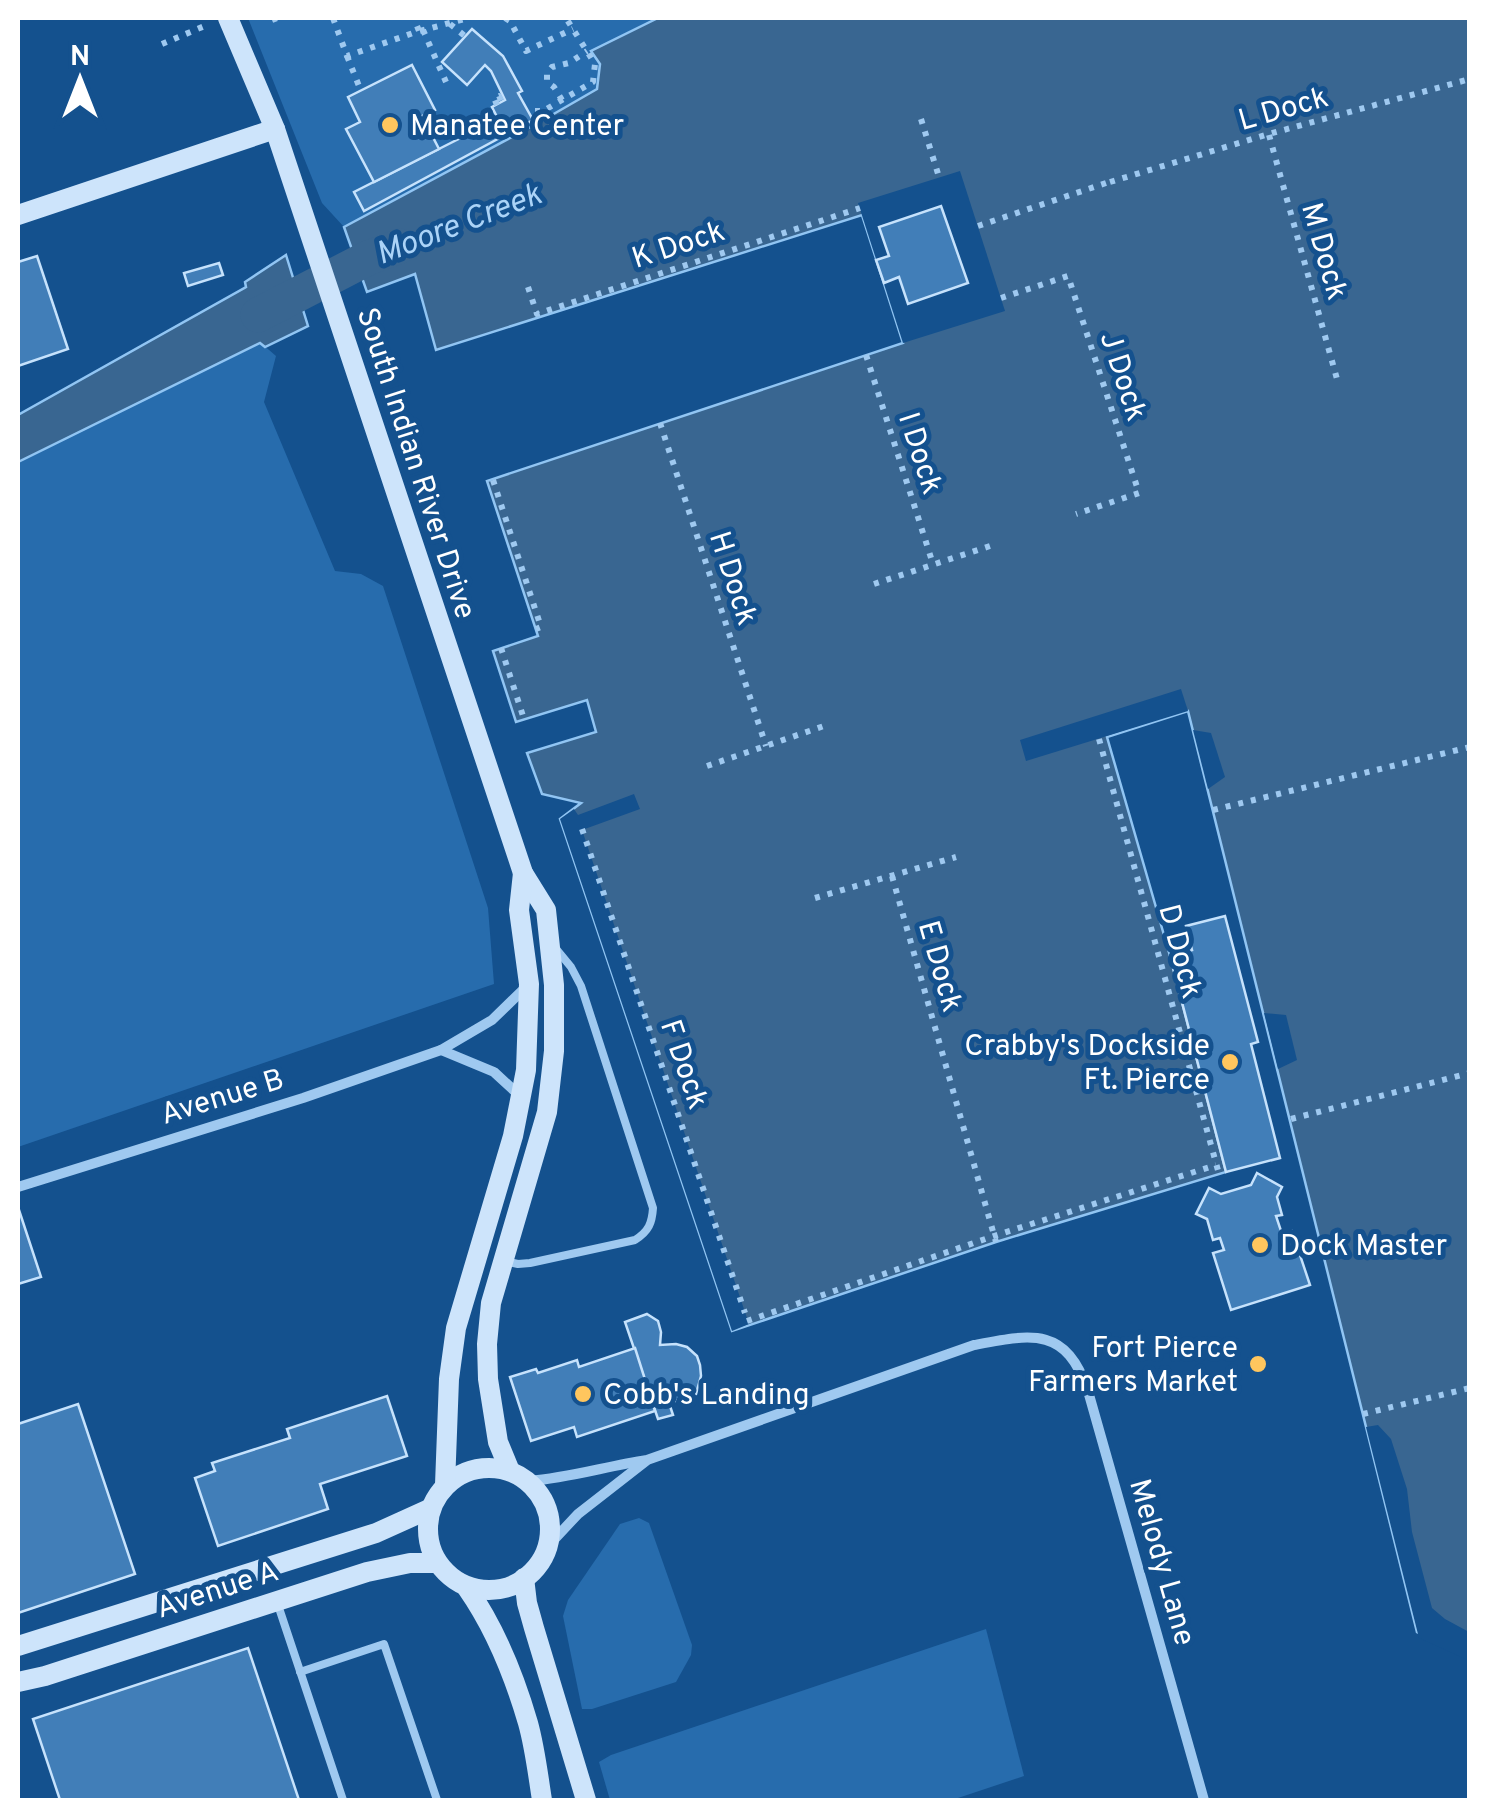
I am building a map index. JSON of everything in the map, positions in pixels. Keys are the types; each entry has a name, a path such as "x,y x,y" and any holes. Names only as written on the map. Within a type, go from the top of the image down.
{"street":[{"name":"South Indian River Drive","path":"218,21 275,129 522,873 546,910 554,985 554,1052 547,1112 491,1303 487,1344 498,1442 519,1476"},
{"path":"18,216 275,129"},
{"name":"South Indian River Drive","path":"445,1485 449,1378 456,1328 522,1098 529,984 519,910 522,873"},
{"name":"Avenue B","path":"18,1186 303,1098 441,1050 492,1020 529,984"},
{"path":"441,1050 494,1072 522,1098"},
{"path":"479,1253 504,1260"},
{"name":"Melody Lane","path":"647,1460 974,1345 1037,1337 1060,1346 1074,1358 1088,1391 1204,1800"},
{"path":"542,1800 528,1724 498,1640 466,1588 436,1563 429,1546 429,1509 445,1485 474,1470 490,1468 519,1476 558,1478 647,1460"},
{"path":"466,1588 506,1587 524,1578 578,1514 647,1460"},
{"path":"519,1476 541,1492 549,1509 548,1546"},
{"name":"Avenue A","path":"18,1646 376,1533 429,1509"},
{"name":"Avenue A","path":"18,1682 385,1566 436,1563"},
{"path":"265,1568 277,1600"},
{"path":"524,1578 527,1603 586,1800"},
{"path":"534,1752 569,1740"}],"lane":[{"path":"504,1260 530,1263 635,1240 646,1233 652,1222 654,1208 581,986 571,966 550,941"},
{"path":"277,1600 343,1800"},
{"path":"300,1672 384,1644 437,1800"}],"path":[{"path":"333,18 361,91"},
{"path":"414,18 446,82"},
{"path":"348,56 468,18"},
{"path":"506,18 526,51 573,29"},
{"path":"535,111 593,82 595,64 566,18"},
{"path":"162,44 218,21"},
{"path":"449,23 466,37"},
{"path":"562,100 547,82 547,73 586,51"},
{"name":"L Dock","path":"1110,182 1470,79"},
{"path":"921,119 939,177"},
{"name":"M Dock","path":"1269,134 1338,379"},
{"path":"978,226 1069,193 1151,170"},
{"name":"K Dock","path":"528,287 537,314 860,208"},
{"name":"J Dock","path":"1001,298 1068,276 1139,493 1076,514"},
{"name":"I Dock","path":"866,355 934,564"},
{"name":"H Dock","path":"660,423 766,746"},
{"path":"492,480 538,628"},
{"path":"874,584 992,544"},
{"path":"502,648 524,720"},
{"path":"707,766 824,726"},
{"name":"D Dock","path":"1099,739 1219,1174"},
{"path":"1214,810 1470,747"},
{"name":"F Dock","path":"582,829 746,1317 995,1239"},
{"path":"815,898 956,857"},
{"name":"E Dock","path":"892,876 995,1239"},
{"path":"1291,1119 1470,1073"},
{"path":"995,1239 1216,1164"},
{"path":"1363,1414 1467,1388"}],"shaded area":[{"path":"248,18 658,18 592,51 600,64 597,89 344,227 322,203"},
{"path":"261,343 276,356 264,402 335,571 361,574 383,586 488,908 494,984 18,1147 18,462"},
{"path":"639,1518 649,1523 692,1645 691,1655 676,1682 582,1709 563,1616 568,1600 620,1524"},
{"path":"986,1629 1024,1776 952,1800 610,1800 599,1762 611,1755"}],"water":[{"path":"658,18 1469,18 1469,1656 1417,1632 1188,711 1107,737 1226,1172 996,1242 732,1331 560,819 581,803 542,794 527,753 596,732 587,700 516,722 493,651 538,636 487,481 903,343 862,215 436,350 415,274 367,292 344,227 597,89 600,64 591,51"},
{"path":"286,255 308,326 265,347 260,343 18,462 18,415 246,287 245,282"}],"pier":[{"path":"960,171 1005,311 903,343 858,203"},
{"path":"1181,689 1188,711 1026,761 1020,740"},
{"path":"1193,730 1211,733 1225,777 1208,789"},
{"path":"634,794 640,809 582,830 749,1324 732,1331 560,819 574,809 578,815"},
{"path":"1264,1013 1286,1015 1297,1060 1278,1069"},
{"path":"1378,1425 1391,1439 1407,1489 1412,1532 1432,1608 1469,1632 1470,1661 1419,1638 1366,1427"}],"building":[{"path":"472,29 503,56 533,120 364,211 354,192 498,119 492,107 505,100 491,71 485,65 467,85 442,62"},
{"name":"Manatee Center","path":"412,65 435,110 422,116 439,149 374,182 346,129 360,122 348,97"},
{"path":"941,206 968,283 908,304 899,277 884,283 876,260 889,256 879,227"},
{"path":"37,256 68,349 18,366 18,262"},
{"path":"219,263 223,275 188,286 184,273"},
{"path":"1225,916 1258,1042 1251,1044 1280,1158 1226,1172 1170,956 1192,950 1186,926"},
{"name":"Dock Master","path":"1257,1173 1282,1187 1277,1197 1282,1215 1276,1216 1282,1234 1292,1231 1310,1285 1231,1310 1213,1253 1224,1250 1220,1238 1213,1240 1207,1219 1196,1214 1209,1188 1221,1194 1251,1185"},
{"path":"18,1207 41,1277 18,1284"},
{"path":"647,1314 658,1321 660,1345 687,1347 700,1365 696,1394 669,1403 673,1415 658,1419 625,1322"},
{"name":"Cobb's Landing","path":"635,1348 655,1411 577,1437 574,1427 531,1441 510,1377 536,1369 538,1373 577,1360 579,1367"},
{"path":"387,1396 407,1456 320,1484 328,1509 218,1546 195,1478 215,1471 212,1463 290,1438 287,1429"},
{"path":"78,1404 135,1574 18,1613 18,1424"},
{"path":"248,1648 299,1800 60,1800 33,1719"}],"waterway":[{"name":"Moore Creek","path":"258,315 368,258 400,246"}],"place":[{"name":"Manatee Center","path":"390,125"},
{"name":"Crabby's Dockside Ft. Pierce","path":"1230,1062"},
{"name":"Dock Master","path":"1260,1245"},
{"name":"Fort Pierce Farmers Market","path":"1258,1364"},
{"name":"Cobb's Landing","path":"583,1394"}]}
